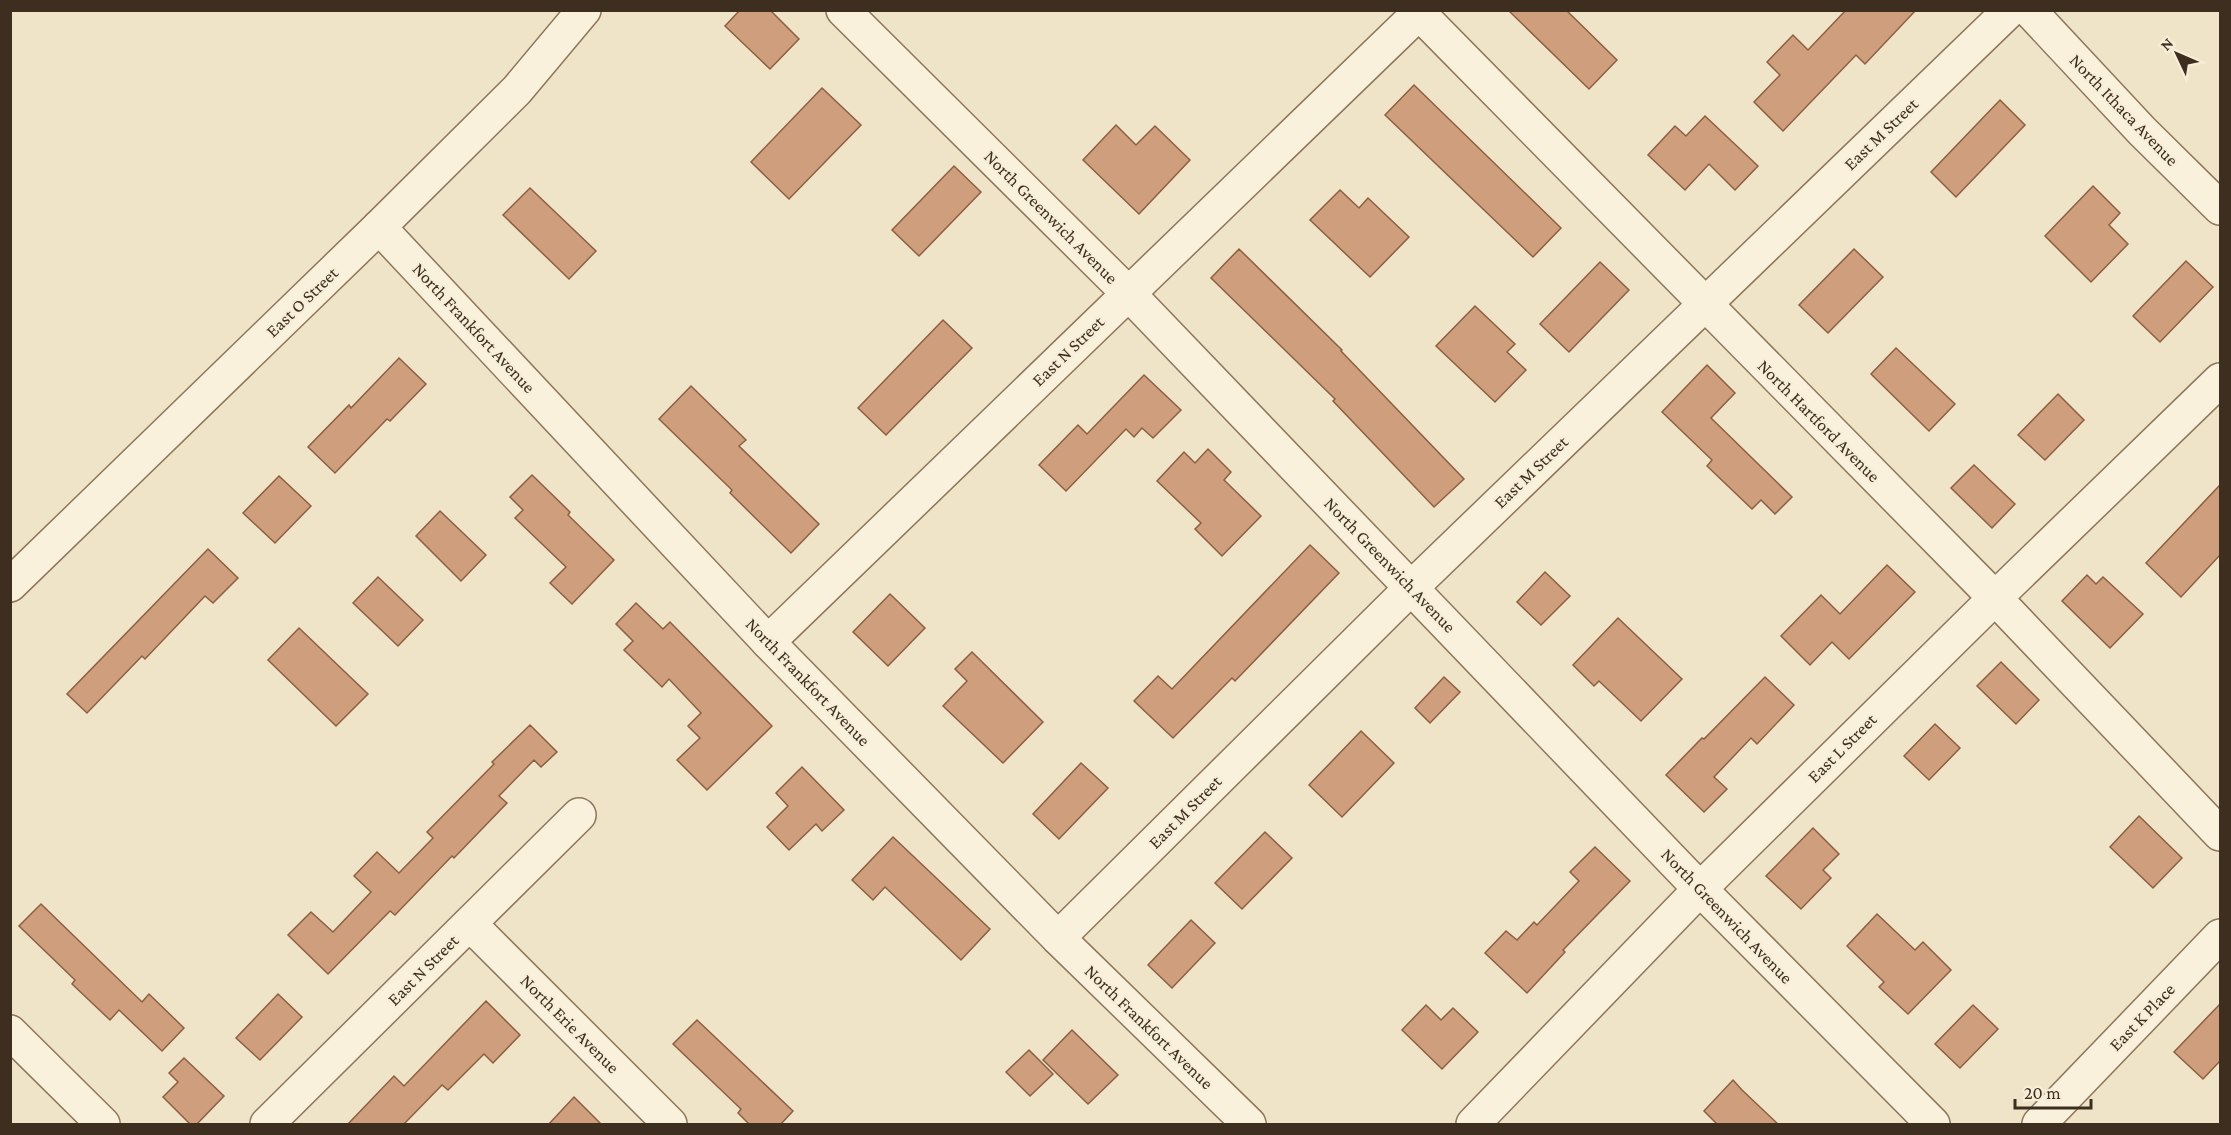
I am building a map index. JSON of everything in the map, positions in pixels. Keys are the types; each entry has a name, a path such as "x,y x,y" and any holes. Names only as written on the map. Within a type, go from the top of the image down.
{"street":[{"name":"East O Street","path":"10,585 380,227 516,90 584,10"},
{"name":"North Greenwich Avenue","path":"843,10 1128,293 1700,889 1933,1125"},
{"name":"East M Street","path":"1058,938 1412,587 2010,10"},
{"name":"North Ithaca Avenue","path":"2029,10 2142,131 2220,208"},
{"name":"East N Street","path":"768,642 1419,12"},
{"name":"North Hartford Avenue","path":"1419,12 1704,305 1995,598 2220,834"},
{"name":"North Frankfort Avenue","path":"380,227 768,642 1058,938 1249,1125"},
{"name":"East L Street","path":"1473,1125 1700,889 2220,380"},
{"name":"East N Street","path":"267,1125 579,815"},
{"name":"North Erie Avenue","path":"470,924 670,1125"},
{"name":"East K Place","path":"2039,1125 2220,936"},
{"path":"10,1032 103,1125"}],"building":[{"path":"740,10 770,10 799,39 770,69 725,26"},
{"path":"1508,10 1566,10 1617,60 1589,89"},
{"path":"1846,10 1916,10 1865,64 1856,55 1783,131 1754,102 1780,75 1767,62 1793,35 1808,50"},
{"path":"1414,85 1561,228 1533,257 1385,115"},
{"path":"822,88 861,125 789,199 751,162"},
{"path":"2000,100 2025,125 1956,197 1931,172"},
{"path":"1705,116 1758,166 1735,190 1709,164 1685,190 1648,155 1675,126 1686,136"},
{"path":"1116,125 1136,145 1155,126 1190,160 1139,214 1083,160"},
{"path":"954,166 981,192 919,256 892,230"},
{"path":"2093,186 2120,213 2109,225 2128,244 2091,282 2045,236"},
{"path":"530,188 596,251 569,279 503,215"},
{"path":"1340,190 1359,208 1368,198 1409,237 1370,277 1310,220"},
{"path":"1239,249 1342,350 1464,479 1434,507 1333,401 1335,399 1211,278"},
{"path":"1854,249 1883,277 1828,333 1799,305"},
{"path":"2186,261 2213,287 2160,342 2133,316"},
{"path":"1600,262 1629,290 1569,352 1540,324"},
{"path":"1475,306 1515,344 1507,352 1526,370 1495,402 1436,346"},
{"path":"943,320 972,348 886,435 858,408"},
{"path":"1896,348 1955,404 1929,431 1871,374"},
{"path":"399,358 426,384 390,421 387,419 335,473 308,447 349,405 351,408"},
{"path":"1707,365 1735,393 1711,418 1792,497 1775,514 1761,500 1752,509 1707,466 1712,460 1662,412"},
{"path":"1144,375 1181,410 1153,438 1142,428 1134,437 1126,429 1066,491 1039,465 1078,425 1087,434"},
{"path":"691,386 746,440 739,446 819,524 791,553 730,493 732,490 659,419"},
{"path":"2058,394 2084,420 2045,460 2018,435"},
{"path":"1208,449 1231,472 1224,480 1261,516 1222,556 1195,529 1201,523 1157,481 1184,452 1195,463"},
{"path":"1974,465 2015,504 1992,528 1951,488"},
{"path":"532,475 570,512 568,515 614,560 572,604 550,583 566,567 515,518 523,510 510,497"},
{"path":"279,476 311,506 275,543 243,513"},
{"path":"2220,485 2220,555 2181,597 2146,563"},
{"path":"440,511 486,555 461,581 416,536"},
{"path":"1310,545 1339,573 1235,681 1232,678 1173,738 1134,701 1158,676 1172,689"},
{"path":"208,549 238,578 213,603 205,596 145,659 142,656 87,713 67,694"},
{"path":"1887,565 1915,592 1849,659 1832,642 1810,665 1781,636 1821,595 1840,614"},
{"path":"1545,572 1570,596 1541,625 1517,602"},
{"path":"2087,575 2096,584 2103,577 2143,614 2110,648 2062,601"},
{"path":"378,577 423,620 398,646 353,603"},
{"path":"890,594 925,628 888,666 853,632"},
{"path":"636,603 663,629 670,622 772,726 707,790 677,760 700,738 688,726 701,713 669,679 662,687 624,650 633,641 616,624"},
{"path":"1618,618 1682,679 1641,721 1599,681 1594,686 1573,665"},
{"path":"299,628 368,694 336,726 268,660"},
{"path":"972,652 1043,722 1003,763 943,706 967,681 955,669"},
{"path":"2001,662 2039,700 2016,724 1977,686"},
{"path":"1444,677 1460,692 1430,723 1415,708"},
{"path":"1765,677 1794,705 1757,744 1751,738 1714,777 1727,789 1704,812 1666,775"},
{"path":"1935,724 1960,748 1929,780 1904,756"},
{"path":"530,725 557,752 541,767 534,760 499,796 507,803 395,915 390,911 328,974 288,935 311,912 333,932 371,892 354,876 377,852 399,873 433,838 427,832"},
{"path":"1361,731 1394,763 1342,817 1309,785"},
{"path":"1081,763 1108,788 1059,839 1033,814"},
{"path":"802,767 844,810 822,831 816,824 789,850 767,827 788,806 776,793"},
{"path":"2139,816 2182,858 2153,888 2110,847"},
{"path":"1813,828 1839,854 1823,870 1831,878 1801,909 1766,876"},
{"path":"1265,832 1292,858 1242,909 1215,883"},
{"path":"893,837 990,929 961,960 885,887 873,900 852,880"},
{"path":"1595,847 1630,881 1563,950 1565,952 1527,993 1485,953 1506,931 1517,940 1534,922 1537,925 1579,881 1570,872"},
{"path":"41,904 142,1002 149,994 184,1028 162,1051 119,1010 110,1020 72,984 75,980 19,926"},
{"path":"1877,914 1915,950 1923,942 1951,970 1908,1014 1879,987 1884,982 1847,946"},
{"path":"1191,920 1215,943 1172,988 1148,965"},
{"path":"278,994 302,1017 260,1060 236,1038"},
{"path":"486,1001 520,1035 493,1063 484,1054 448,1090 442,1085 403,1125 347,1125 394,1076 404,1086"},
{"path":"2220,1004 2220,1061 2203,1079 2174,1052"},
{"path":"1426,1005 1441,1020 1453,1008 1478,1032 1442,1069 1402,1030"},
{"path":"1973,1005 1998,1029 1960,1068 1935,1044"},
{"path":"697,1020 793,1111 780,1125 750,1125 738,1113 741,1109 673,1044"},
{"path":"1072,1030 1118,1075 1088,1104 1043,1060"},
{"path":"1029,1050 1053,1074 1030,1096 1006,1072"},
{"path":"184,1058 224,1096 196,1125 191,1125 163,1097 178,1082 169,1073"},
{"path":"1733,1080 1779,1125 1718,1125 1704,1111"},
{"path":"574,1097 602,1125 548,1125"}]}
